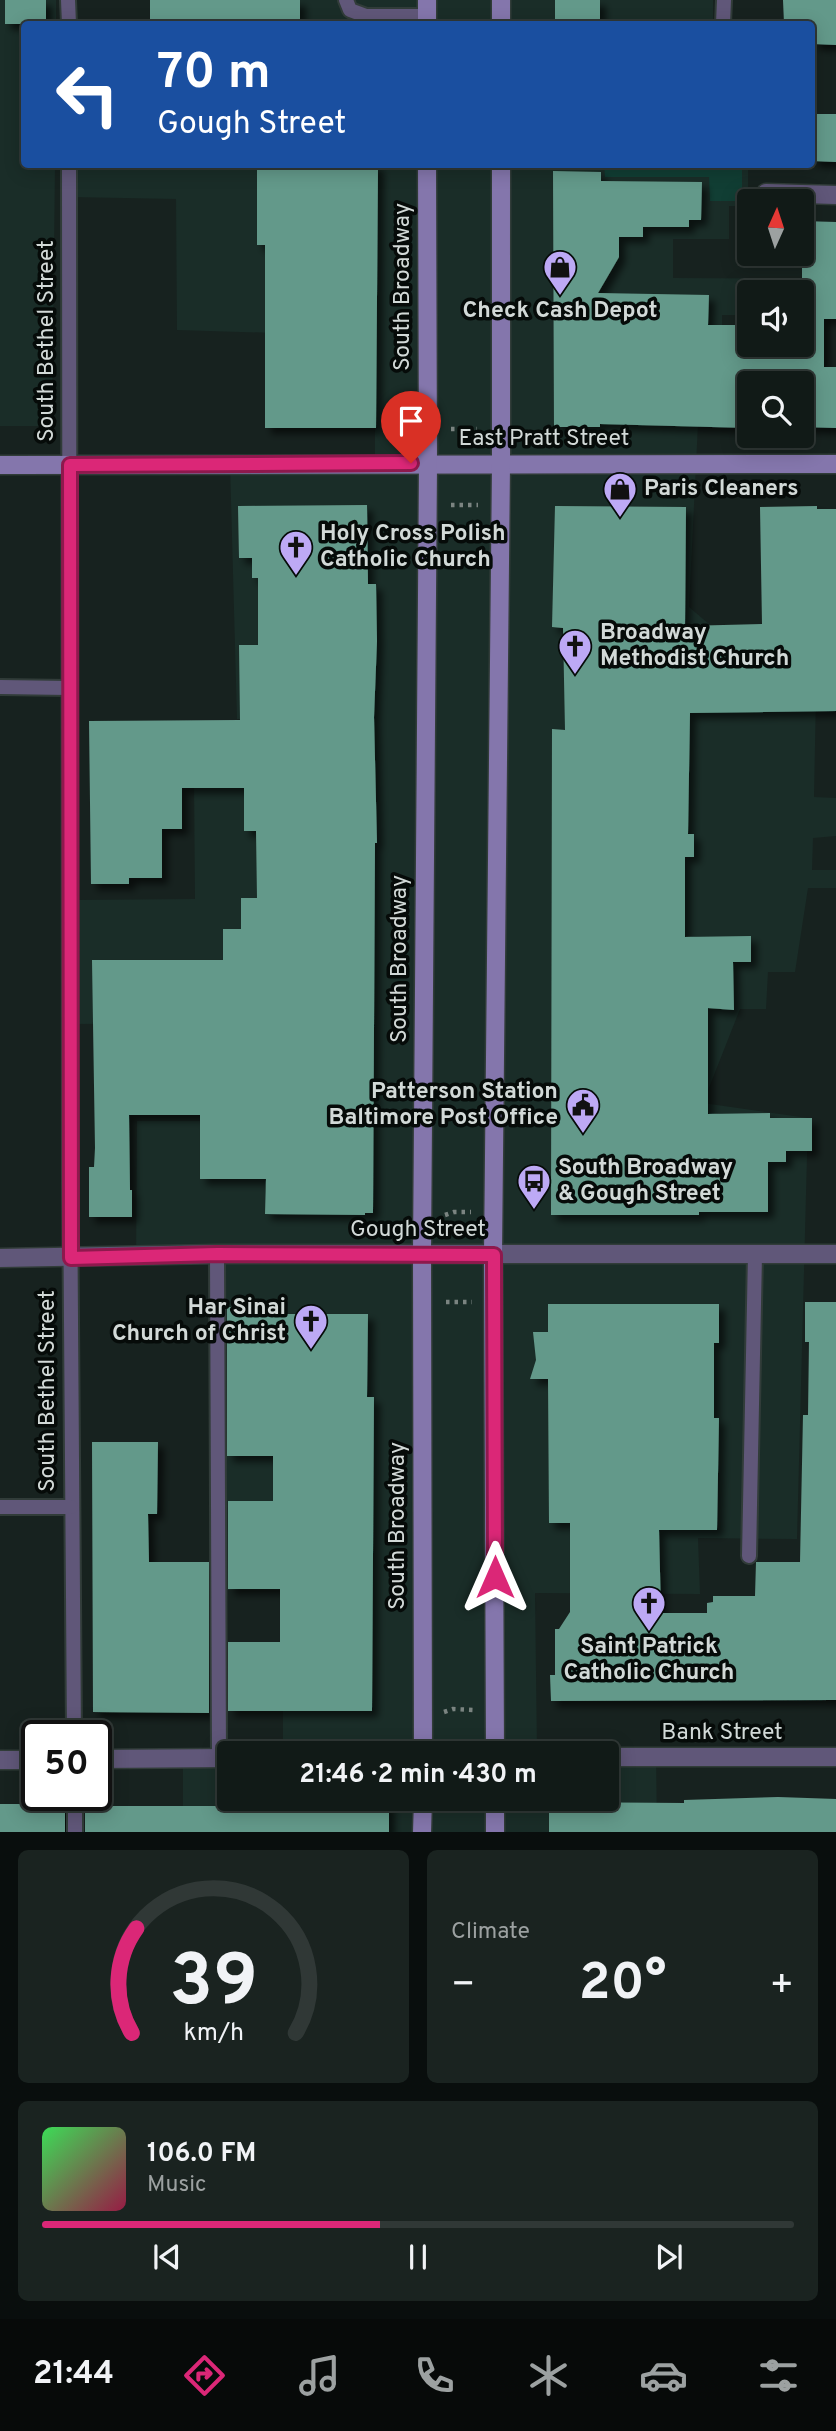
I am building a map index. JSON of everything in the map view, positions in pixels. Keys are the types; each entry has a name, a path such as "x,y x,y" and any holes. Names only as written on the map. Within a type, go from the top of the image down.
{"main road":[{"path":"501,0 501,21"},
{"name":"South Broadway","path":"423,1741 422,1253 428,168"},
{"path":"495,1741 494,1255 501,168"},
{"name":"East Pratt Street","path":"0,465 836,464"},
{"path":"422,1832 423,1811"},
{"path":"495,1811 495,1832"}],"street":[{"path":"814,194 836,195"},
{"name":"Gough Street","path":"0,1258 422,1253 836,1254"},
{"name":"Bank Street","path":"619,1757 836,1757"},
{"path":"112,1759 217,1758"},
{"path":"0,1760 21,1760"}],"lane":[{"path":"68,0 69,21"},
{"path":"346,0 350,10 366,16 427,13"},
{"path":"723,21 724,0"},
{"name":"South Bethel Street","path":"69,168 71,1507 75,1720"},
{"path":"0,687 69,688"},
{"path":"217,1254 224,1741"},
{"path":"749,1556 755,1254"},
{"path":"0,1507 71,1507"},
{"path":"75,1811 75,1832"}],"path":[{"path":"447,430 479,429"},
{"path":"447,505 480,505"},
{"path":"444,1215 469,1211 475,1214"},
{"path":"445,1302 476,1302"},
{"path":"443,1712 453,1709 476,1711"}],"shaded area":[{"path":"0,0 56,0 56,21 21,21 21,168 55,168 52,426 0,426"},
{"path":"175,0 713,0 713,21 176,21"},
{"path":"70,168 748,168 748,189 737,189 737,206 729,206 729,239 673,239 673,278 827,279 827,316 814,316 814,280 737,280 737,315 722,315 722,342 702,343 689,607 723,636 817,643 814,797 836,798 836,836 813,838 812,870 836,870 836,888 808,888 795,972 768,972 766,1009 740,1009 703,1103 808,1118 797,1539 698,1538 700,1594 535,1593 537,1741 283,1741 283,1590 215,1590 215,1263 136,1264 137,1121 241,1121 239,1023 73,1024 73,900 195,899 194,788 266,720 237,719 230,464 375,463 375,336 177,330 176,199 70,197"},
{"path":"619,1750 656,1750 657,1832 183,1832 183,1752 217,1752 217,1811 619,1811"}],"green space":[{"path":"604,168 742,168 742,189 737,189 737,201 710,201 709,177 605,177"}],"building":[{"path":"5,0 46,0 46,21 5,24"},
{"path":"150,0 300,0 300,21 150,21"},
{"path":"555,0 600,0 600,21 555,21"},
{"path":"783,0 836,0 836,45 815,44 815,21 784,21"},
{"path":"815,114 836,114 836,162 815,161"},
{"path":"378,168 376,428 265,428 265,245 257,245 257,170"},
{"path":"553,171 601,172 601,181 702,182 701,220 689,220 689,227 643,227 643,237 619,237 619,257 598,293 709,295 708,325 737,325 737,357 814,357 814,280 802,280 802,266 814,266 814,221 836,222 836,319 824,319 824,367 836,367 836,428 814,427 814,371 737,371 737,428 600,424 600,427 554,427"},
{"path":"367,505 368,584 376,584 377,641 374,717 377,843 373,1213 265,1214 266,1179 200,1179 200,1115 129,1115 132,1217 89,1217 89,1167 94,1167 95,1148 92,960 223,960 223,929 241,929 241,898 257,898 256,831 244,831 244,788 182,788 182,829 162,829 162,878 129,878 129,884 91,884 89,721 240,720 239,645 258,645 258,578 252,578 252,558 239,558 238,506"},
{"path":"555,506 686,507 685,626 762,624 760,507 817,506 817,509 836,509 836,711 690,713 688,834 694,834 694,857 685,857 685,937 751,936 751,962 733,962 734,1010 708,1008 708,1114 770,1113 770,1118 812,1118 812,1151 786,1151 786,1162 768,1162 768,1212 551,1215 552,729 565,730 563,628 552,627"},
{"path":"805,1302 836,1302 836,1700 551,1701 550,1675 555,1675 555,1629 559,1629 570,1612 570,1523 549,1523 548,1379 530,1379 536,1360 533,1332 548,1332 548,1304 719,1304 719,1343 714,1343 714,1418 719,1418 717,1530 659,1530 661,1613 707,1613 707,1603 713,1602 713,1596 755,1596 756,1562 800,1562 803,1415 808,1415 809,1342 805,1342"},
{"path":"227,1307 264,1308 264,1314 368,1314 367,1397 374,1397 372,1711 228,1711 228,1642 280,1642 280,1589 228,1589 228,1501 273,1501 273,1456 227,1456"},
{"path":"92,1442 158,1442 157,1514 148,1514 149,1562 209,1562 209,1713 93,1712"},
{"path":"778,1797 836,1799 836,1832 549,1832 549,1811 619,1811 619,1803 684,1803 684,1800"},
{"path":"0,1804 21,1804 21,1811 65,1811 65,1832 0,1832"},
{"path":"112,1806 217,1806 217,1811 389,1811 389,1832 85,1832 85,1811 112,1811"}],"place":[{"name":"Check Cash Depot","path":"560,297"},
{"name":"Paris Cleaners","path":"620,519"},
{"name":"Holy Cross Polish Catholic Church","path":"296,577"},
{"name":"Broadway Methodist Church","path":"575,676"},
{"name":"Patterson Station Baltimore Post Office","path":"583,1135"},
{"name":"South Broadway & Gough Street","path":"534,1211"},
{"name":"Har Sinai Church of Christ","path":"311,1351"},
{"name":"Saint Patrick Catholic Church","path":"649,1633"}],"route":[{"path":"411,463 70,465 71,1258 217,1254 494,1255 495,1577"}]}
